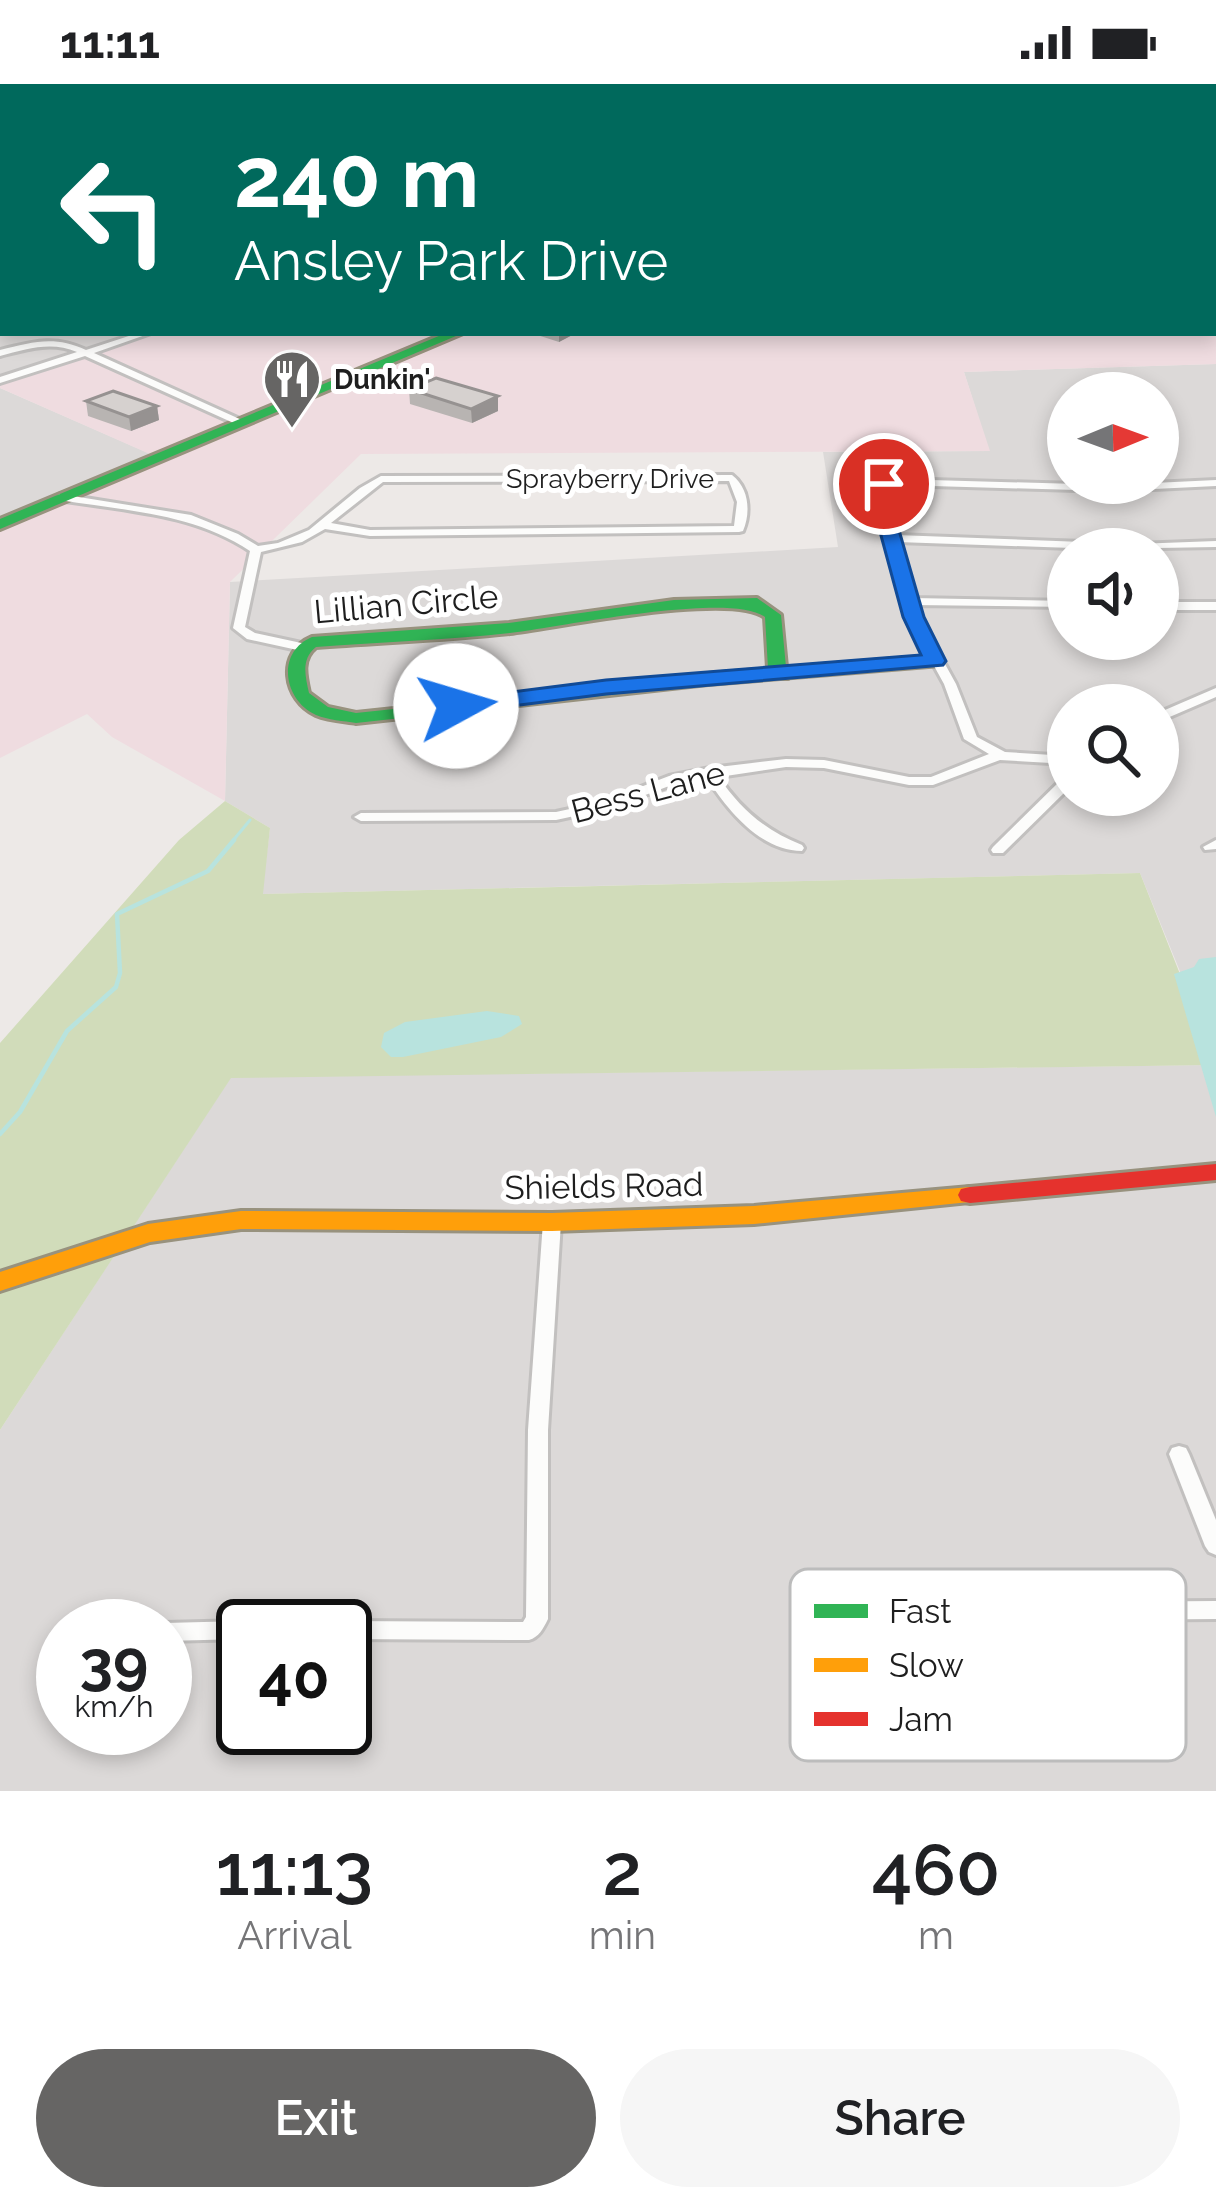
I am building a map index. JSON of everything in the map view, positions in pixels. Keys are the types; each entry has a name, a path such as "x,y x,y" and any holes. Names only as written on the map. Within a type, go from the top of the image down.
{"main road":[{"path":"0,524 450,336"},
{"name":"Lillian Circle","path":"782,674 777,668 773,615 757,603 739,602 674,604 488,630 312,642 302,647 295,662 301,694 322,711 356,718 606,687 782,674 935,661"},
{"name":"Shields Road","path":"0,1282 148,1233 241,1220 552,1222 848,1209 1216,1172"}],"street":[{"path":"0,380 137,336"},
{"path":"0,364 56,343"},
{"path":"0,353 56,343 241,423"},
{"name":"Sprayberry Drive","path":"256,550 299,543 327,526 381,479 732,478 739,485 743,520 739,530 720,531 370,533 327,526"},
{"path":"1047,758 1000,755 970,739 950,684 908,601 878,491 895,482 1112,488 1216,483"},
{"path":"60,497 144,508 219,526 256,550 239,628 251,636 302,647"},
{"path":"890,538 1136,547 1216,544"},
{"path":"908,601 1047,604"},
{"path":"1179,606 1216,605"},
{"path":"1179,709 1216,692"},
{"name":"Bess Lane","path":"361,817 556,816 710,772 810,763 933,781 1000,755"},
{"path":"710,772 726,802 746,820 797,848"},
{"path":"998,850 1047,802"},
{"path":"372,1630 529,1630 536,1618 538,1430 552,1222"},
{"path":"1179,1454 1216,1546"},
{"path":"1186,1610 1216,1610"}],"shaded area":[{"path":"0,336 135,336 0,382"},
{"path":"135,336 1216,336 1216,364 964,372 990,451 361,454 230,582 225,801 112,737 87,714 0,758 0,523 152,455 0,388 0,382"},
{"path":"1216,364 1216,1060 1140,873 262,894 270,828 225,801 230,582 838,547 823,452 989,451 964,372"},
{"path":"0,388 153,455 0,523"},
{"path":"1216,1065 1216,1791 0,1791 0,1430 231,1077"}],"green space":[{"path":"225,801 270,828 263,894 1140,873 1216,1065 231,1078 0,1430 0,1043 179,840"}],"water":[{"path":"1216,957 1216,1117 1174,974 1194,967 1199,959"},
{"path":"487,1011 519,1016 522,1024 501,1037 403,1057 391,1057 381,1047 384,1033 405,1022"}],"building":[{"path":"436,378 498,396 471,409 409,389"},
{"path":"113,391 157,406 129,417 86,401"}],"waterway":[{"path":"231,843 250,820"},
{"path":"0,1134 20,1112 67,1031 116,987 120,973 117,914 208,871 234,840"}],"traffic: fast":[{"path":"0,524 450,336"},
{"path":"708,679 356,718 322,711 301,695 296,666 312,642 509,628 674,605 757,603 773,615 777,668 782,674"}],"traffic: slow":[{"path":"0,1282 148,1233 241,1220 552,1222 754,1215 970,1195"}],"traffic: jam":[{"path":"708,679 935,661"},
{"path":"970,1195 1216,1172"}],"place":[{"name":"Dunkin'","path":"292,430"}],"route":[{"path":"456,706 606,687 935,661 914,617 897,561 878,491 884,484"}]}
